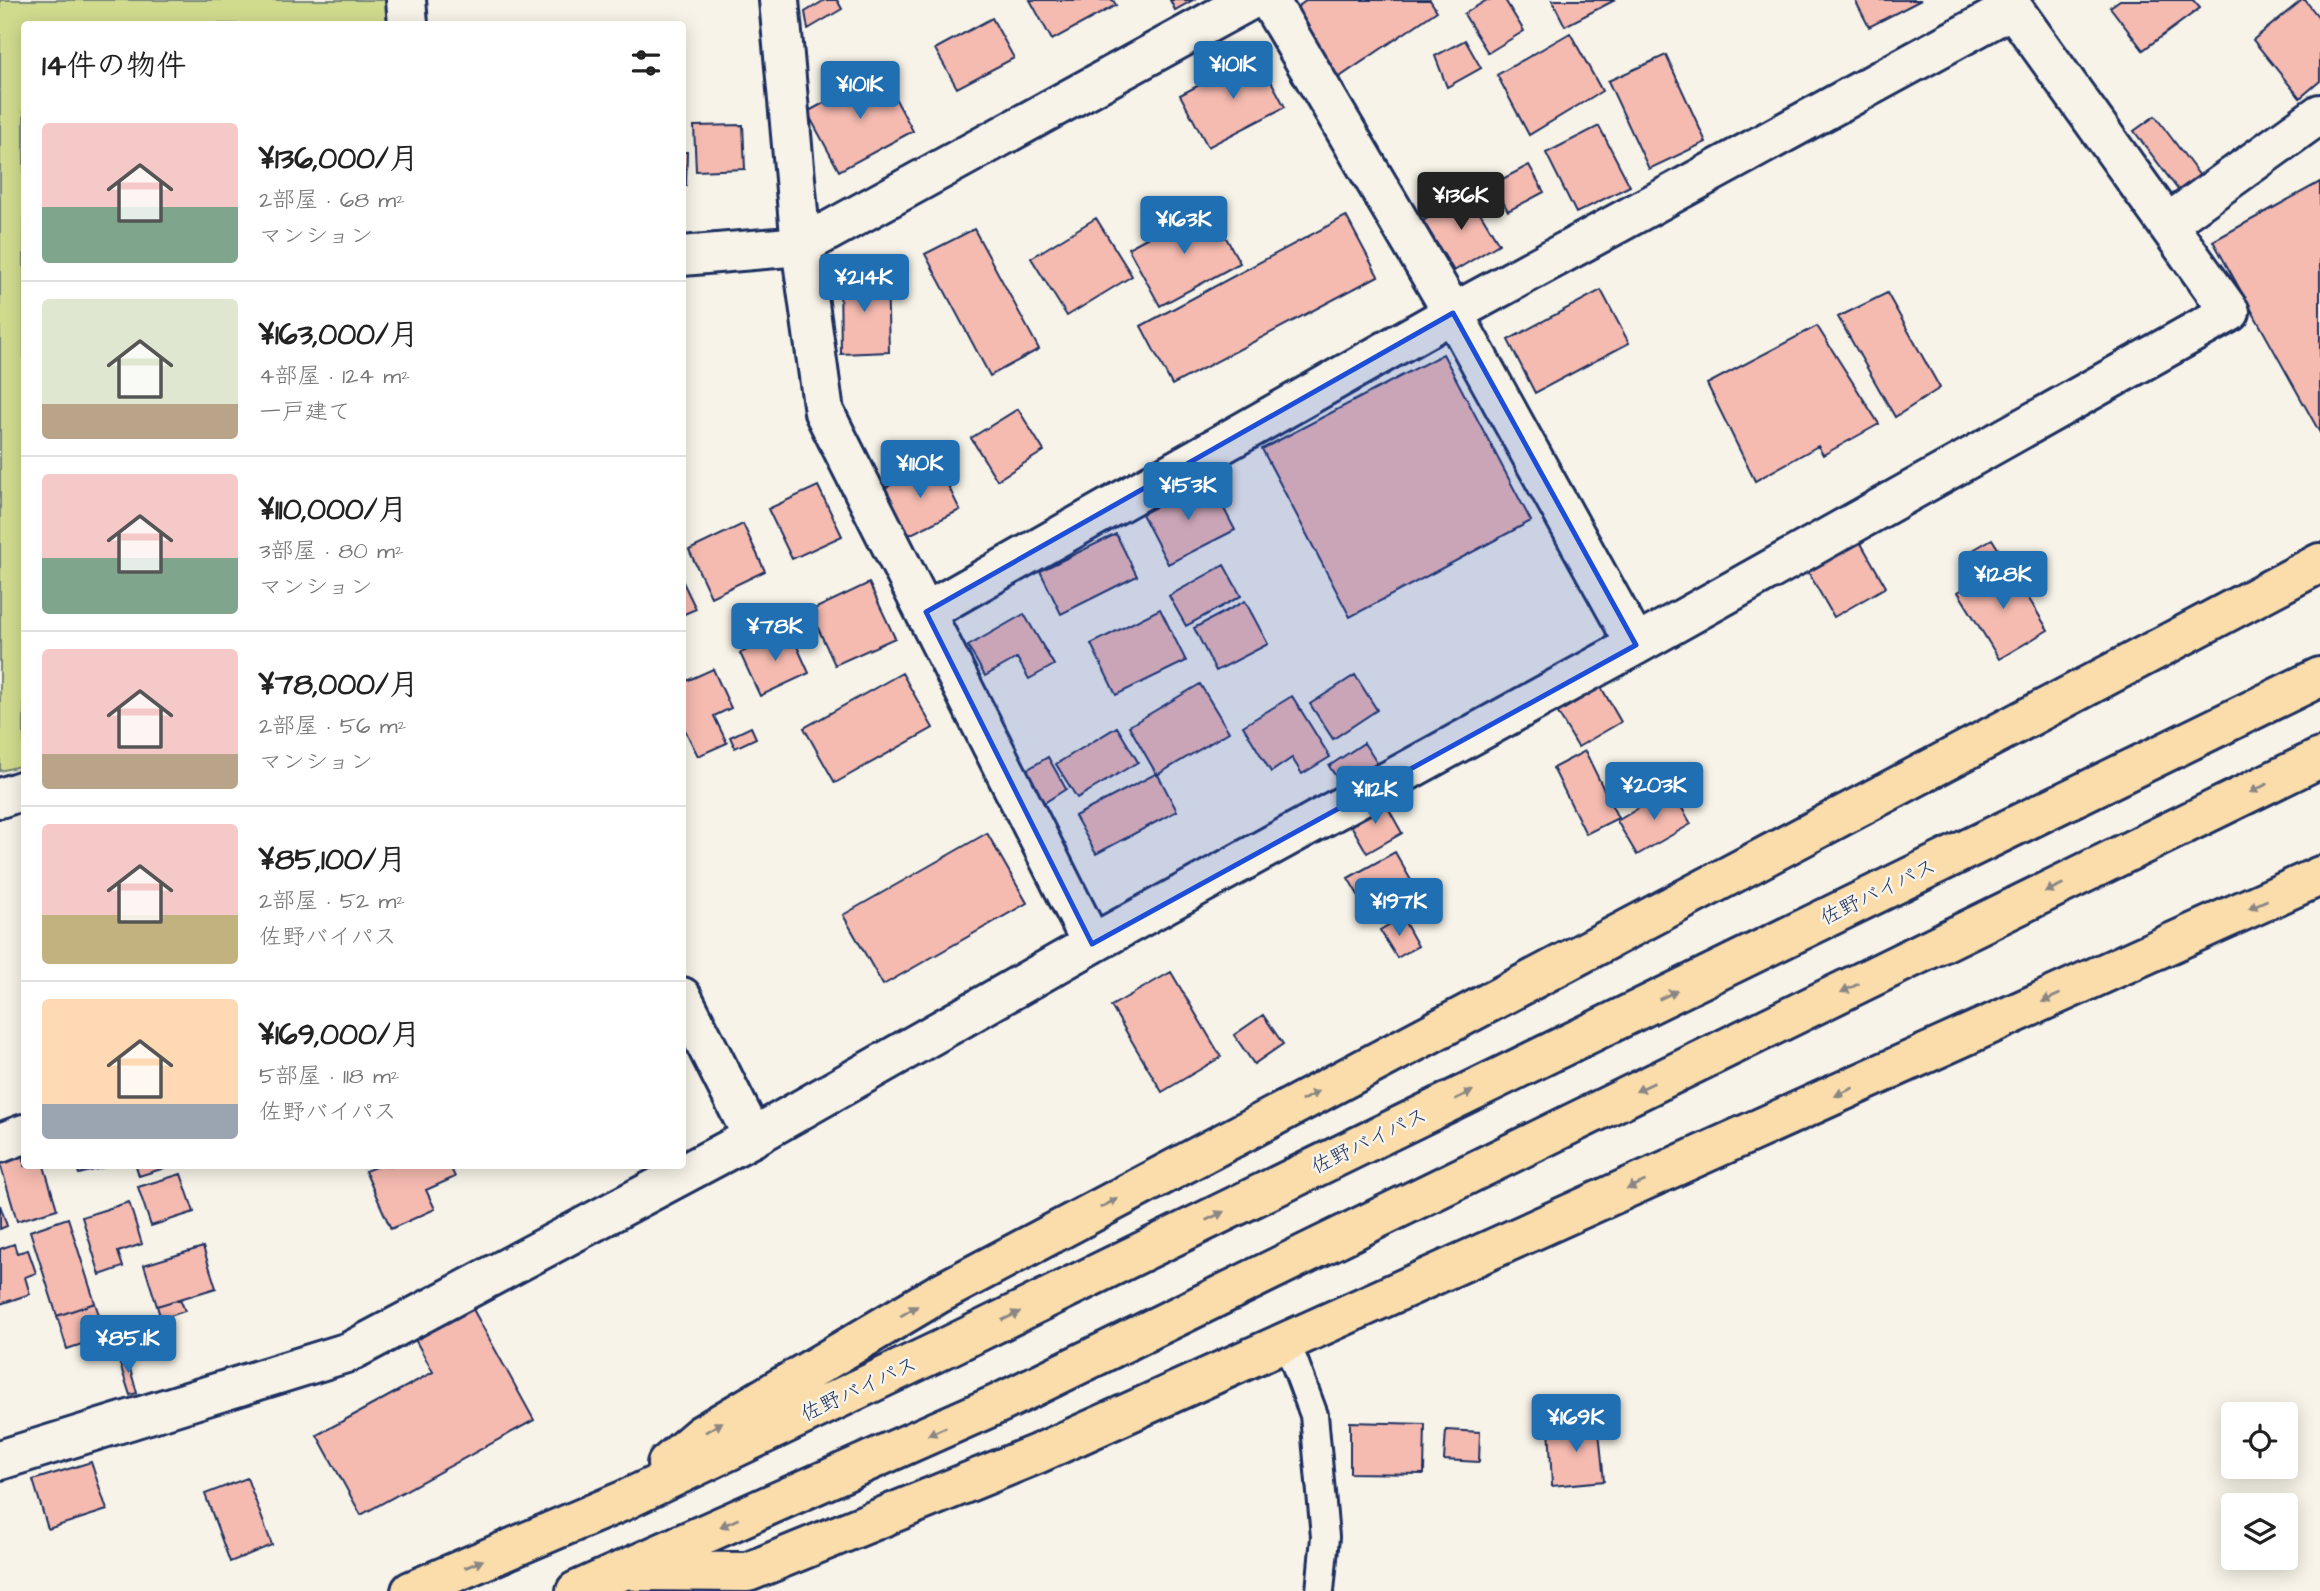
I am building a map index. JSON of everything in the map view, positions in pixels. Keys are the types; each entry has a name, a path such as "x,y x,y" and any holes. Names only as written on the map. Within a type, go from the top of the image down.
{"highway":[{"path":"623,1501 701,1435 938,1294 2320,563"},
{"name":"佐野バイパス","path":"411,1591 623,1501 950,1346 2320,677"},
{"path":"576,1591 1000,1403 2320,758"},
{"path":"623,1570 748,1572 1037,1454 2320,876"}],"street":[{"path":"406,0 408,21"},
{"path":"779,0 801,246 824,412 1092,944"},
{"path":"686,256 801,246 1250,0"},
{"path":"1269,0 1453,313 1636,645"},
{"path":"0,1460 349,1352 753,1137 1092,944 1636,645 2230,312 2010,4 1453,313 926,612"},
{"path":"2167,224 2320,114"},
{"path":"0,798 21,791"},
{"path":"686,1006 753,1137"},
{"path":"0,1143 21,1136"}],"lane":[{"path":"1283,1343 1294,1360 1314,1415 1325,1537 1321,1591"}],"highlighted area":[{"path":"1453,313 1636,645 1092,944 926,612"}],"green space":[{"path":"0,0 387,0 390,21 21,21 21,766 0,771"}],"building":[{"path":"825,0 837,0 842,9 808,29 805,12"},
{"path":"1030,0 1113,0 1116,5 1052,40"},
{"path":"1170,0 1193,0 1175,10"},
{"path":"1307,0 1430,0 1437,11 1338,78 1292,11"},
{"path":"1487,0 1505,0 1524,31 1488,53 1464,14"},
{"path":"1552,0 1615,0 1565,26"},
{"path":"1855,0 1921,0 1869,27"},
{"path":"2120,0 2193,0 2200,8 2143,50 2110,7"},
{"path":"2305,0 2320,19 2320,81 2300,98 2253,40"},
{"path":"992,18 1014,58 957,88 935,49"},
{"path":"1570,33 1602,91 1529,135 1497,75"},
{"path":"1465,40 1481,68 1447,87 1435,56"},
{"path":"1257,55 1285,107 1208,147 1180,95"},
{"path":"1666,55 1706,142 1649,169 1608,81"},
{"path":"881,72 913,131 839,171 807,112"},
{"path":"2155,116 2200,176 2179,191 2134,131"},
{"path":"743,125 745,169 696,171 694,126"},
{"path":"1599,126 1630,186 1576,213 1546,153"},
{"path":"1529,165 1544,192 1508,211 1493,184"},
{"path":"2320,182 2320,433 2213,241"},
{"path":"1468,193 1499,244 1454,271 1423,221"},
{"path":"1208,205 1240,263 1160,306 1128,248"},
{"path":"1346,216 1378,276 1172,385 1141,326"},
{"path":"1096,218 1132,276 1067,316 1031,258"},
{"path":"974,229 1039,349 990,376 925,254"},
{"path":"887,274 889,352 841,354 840,276"},
{"path":"1601,290 1629,343 1535,393 1508,340"},
{"path":"1887,293 1940,388 1895,417 1838,317"},
{"path":"1817,326 1879,424 1823,455 1818,446 1755,481 1707,384"},
{"path":"1443,354 1531,521 1350,617 1262,449"},
{"path":"1018,409 1044,451 997,480 971,438"},
{"path":"937,463 960,510 903,538 880,490"},
{"path":"1209,480 1235,530 1168,564 1142,514"},
{"path":"818,486 842,536 792,559 768,509"},
{"path":"743,524 765,571 711,597 689,550"},
{"path":"1116,534 1137,576 1061,614 1040,571"},
{"path":"1992,539 2007,563 1981,579 1966,554"},
{"path":"1859,540 1886,587 1834,617 1807,570"},
{"path":"2007,563 2048,630 1999,659 1958,592"},
{"path":"1224,565 1241,596 1186,626 1169,596"},
{"path":"869,583 895,638 835,665 810,611"},
{"path":"686,588 696,609 686,613"},
{"path":"1245,601 1268,644 1216,671 1194,628"},
{"path":"1160,609 1186,661 1116,695 1091,644"},
{"path":"1024,614 1054,665 1029,679 1017,658 985,676 968,646"},
{"path":"790,631 809,673 760,696 740,653"},
{"path":"713,669 731,708 714,716 727,743 698,756 686,732 686,681"},
{"path":"902,673 933,728 835,783 804,728"},
{"path":"1355,675 1377,710 1333,739 1310,704"},
{"path":"1200,684 1229,732 1157,775 1129,726"},
{"path":"1601,687 1621,722 1578,747 1558,713"},
{"path":"1292,696 1330,757 1302,774 1292,758 1271,772 1243,726"},
{"path":"751,727 756,738 735,748 730,737"},
{"path":"1117,727 1138,762 1077,798 1056,764"},
{"path":"1364,743 1383,772 1348,795 1329,766"},
{"path":"1585,751 1618,818 1586,834 1553,768"},
{"path":"1048,757 1066,789 1044,803 1025,771"},
{"path":"1157,773 1177,811 1096,854 1075,816"},
{"path":"1671,789 1691,824 1637,855 1617,821"},
{"path":"1383,799 1402,833 1367,853 1348,820"},
{"path":"987,833 1027,903 883,985 843,915"},
{"path":"1395,852 1417,891 1371,917 1348,878"},
{"path":"1402,917 1418,946 1397,958 1380,930"},
{"path":"1171,972 1221,1057 1162,1092 1111,1006"},
{"path":"1263,1015 1283,1044 1254,1064 1234,1035"},
{"path":"21,1156 21,1169 45,1169 57,1209 17,1221 0,1163"},
{"path":"77,1169 97,1169 79,1174"},
{"path":"137,1169 161,1169 139,1176"},
{"path":"451,1169 455,1177 426,1190 435,1209 391,1229 365,1171"},
{"path":"181,1174 194,1212 151,1226 138,1187"},
{"path":"129,1202 142,1244 118,1252 123,1267 100,1275 82,1217"},
{"path":"0,1205 7,1226 0,1229"},
{"path":"68,1218 95,1303 57,1316 30,1231"},
{"path":"14,1244 17,1253 28,1250 36,1273 25,1277 30,1294 0,1304 0,1249"},
{"path":"203,1247 216,1288 157,1306 144,1265"},
{"path":"180,1299 185,1311 161,1319 157,1306"},
{"path":"469,1302 534,1420 361,1515 317,1435 433,1372 412,1334"},
{"path":"95,1303 106,1336 67,1349 57,1316"},
{"path":"126,1355 137,1393 130,1395 118,1358"},
{"path":"1350,1422 1425,1424 1424,1474 1350,1473"},
{"path":"1598,1422 1604,1481 1552,1486 1549,1426"},
{"path":"1446,1430 1480,1432 1479,1462 1444,1460"},
{"path":"91,1462 107,1510 48,1529 33,1480"},
{"path":"247,1478 272,1545 230,1562 205,1494"}]}
